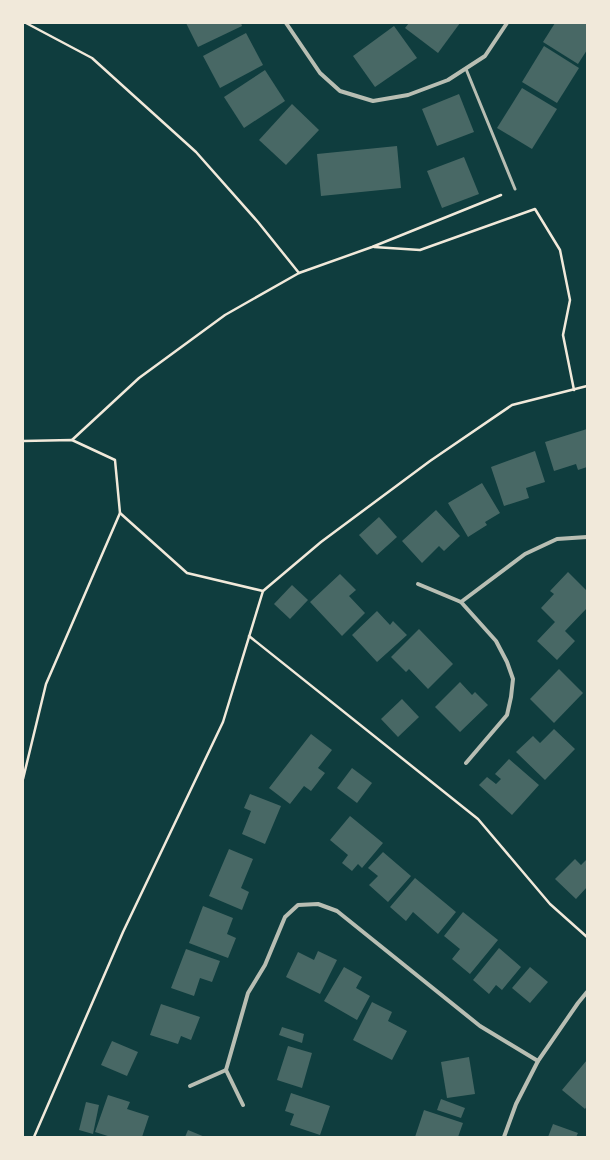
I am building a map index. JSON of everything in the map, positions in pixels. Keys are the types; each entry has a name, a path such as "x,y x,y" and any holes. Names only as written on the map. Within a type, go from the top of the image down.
{"street":[{"path":"286,23 320,73 340,91 373,101 408,95 448,80 485,56 506,23"},
{"path":"461,602 525,554 557,539 587,537"},
{"path":"418,584 461,602 496,641 507,662 513,679 507,715 466,763"},
{"path":"243,1105 226,1070 248,993 265,965 285,917 298,905 318,904 337,911 480,1026 538,1061"},
{"path":"504,1137 516,1104 538,1061 587,992"},
{"path":"190,1086 226,1070"}],"lane":[{"path":"466,69 514,189"}],"path":[{"path":"26,23 92,58 196,152 258,222 299,273"},
{"path":"72,440 139,378 225,315 299,273 372,247 514,189"},
{"path":"372,247 420,250 535,209 560,250 570,300 563,335 574,390"},
{"path":"34,1137 123,932 223,722 263,591 321,542 430,461 512,405 587,386"},
{"path":"23,441 72,440 115,460 120,513 46,684 23,779"},
{"path":"120,513 187,573 263,591"},
{"path":"249,636 478,819 550,904 587,937"}],"building":[{"path":"186,23 241,23 242,26 198,47"},
{"path":"409,23 460,23 438,53 405,28"},
{"path":"555,23 587,23 587,50 578,64 543,42"},
{"path":"394,26 417,58 375,87 353,56"},
{"path":"246,33 263,65 220,88 203,56"},
{"path":"544,46 579,68 557,103 522,82"},
{"path":"265,70 285,101 244,128 224,97"},
{"path":"522,88 557,109 532,149 497,128"},
{"path":"459,94 474,132 437,146 422,109"},
{"path":"292,104 319,130 286,165 259,140"},
{"path":"397,146 401,188 321,196 317,154"},
{"path":"464,157 479,194 442,208 427,171"},
{"path":"587,429 587,467 578,470 576,464 554,471 545,442"},
{"path":"535,451 545,482 526,488 529,498 504,506 491,467"},
{"path":"482,483 500,513 485,522 487,525 468,537 448,503"},
{"path":"436,510 460,536 444,551 439,546 422,563 402,541"},
{"path":"379,517 397,537 377,555 359,535"},
{"path":"568,572 587,591 587,608 565,631 575,641 557,660 537,641 555,622 541,608 554,594 550,591"},
{"path":"340,574 356,590 349,596 365,613 342,636 310,602"},
{"path":"292,585 308,600 290,619 274,604"},
{"path":"377,611 390,625 393,621 407,635 377,662 352,635"},
{"path":"419,629 453,664 428,689 409,669 406,672 391,657"},
{"path":"559,669 583,693 554,723 530,699"},
{"path":"460,682 472,695 475,692 488,705 460,732 435,707"},
{"path":"402,699 419,717 398,737 381,719"},
{"path":"554,729 575,749 545,780 516,752 533,736 540,743"},
{"path":"311,734 332,750 318,768 325,773 311,791 304,786 290,804 269,788"},
{"path":"509,759 539,785 512,815 479,785 487,777 496,784 501,779 495,774"},
{"path":"352,768 372,783 357,803 337,788"},
{"path":"250,794 281,806 265,844 242,834 251,811 244,808"},
{"path":"350,816 383,843 362,868 358,864 352,871 342,863 348,855 330,840"},
{"path":"229,849 253,859 241,888 249,892 242,910 209,896"},
{"path":"383,852 411,876 388,902 369,885 378,876 368,868"},
{"path":"575,859 581,865 587,859 587,887 576,899 555,879"},
{"path":"415,878 456,912 438,934 413,912 406,921 390,907"},
{"path":"203,906 233,918 227,934 236,938 228,958 189,943"},
{"path":"463,912 498,940 470,974 452,959 460,949 444,936"},
{"path":"499,948 521,967 502,990 496,985 489,994 473,980"},
{"path":"186,949 220,961 212,982 200,978 194,996 171,988"},
{"path":"318,951 337,960 320,994 286,977 298,952 314,960"},
{"path":"344,967 362,977 356,988 370,996 357,1020 324,1001"},
{"path":"530,967 548,982 530,1003 512,988"},
{"path":"372,1002 392,1012 388,1021 407,1031 392,1060 353,1040"},
{"path":"161,1004 200,1017 191,1040 181,1036 178,1044 150,1035"},
{"path":"282,1027 304,1034 302,1043 279,1035"},
{"path":"112,1041 138,1052 127,1076 101,1065"},
{"path":"288,1046 312,1053 302,1088 277,1080"},
{"path":"469,1057 475,1094 447,1098 441,1062"},
{"path":"587,1060 587,1106 585,1109 562,1090"},
{"path":"291,1093 330,1106 320,1135 290,1125 294,1114 285,1111"},
{"path":"108,1095 130,1102 127,1109 149,1116 142,1137 111,1137 95,1132"},
{"path":"441,1099 465,1108 461,1118 437,1110"},
{"path":"86,1102 99,1105 93,1134 79,1130"},
{"path":"424,1110 463,1123 458,1137 415,1137"},
{"path":"553,1124 578,1133 576,1137 548,1137"},
{"path":"188,1130 205,1137 185,1137"}]}
